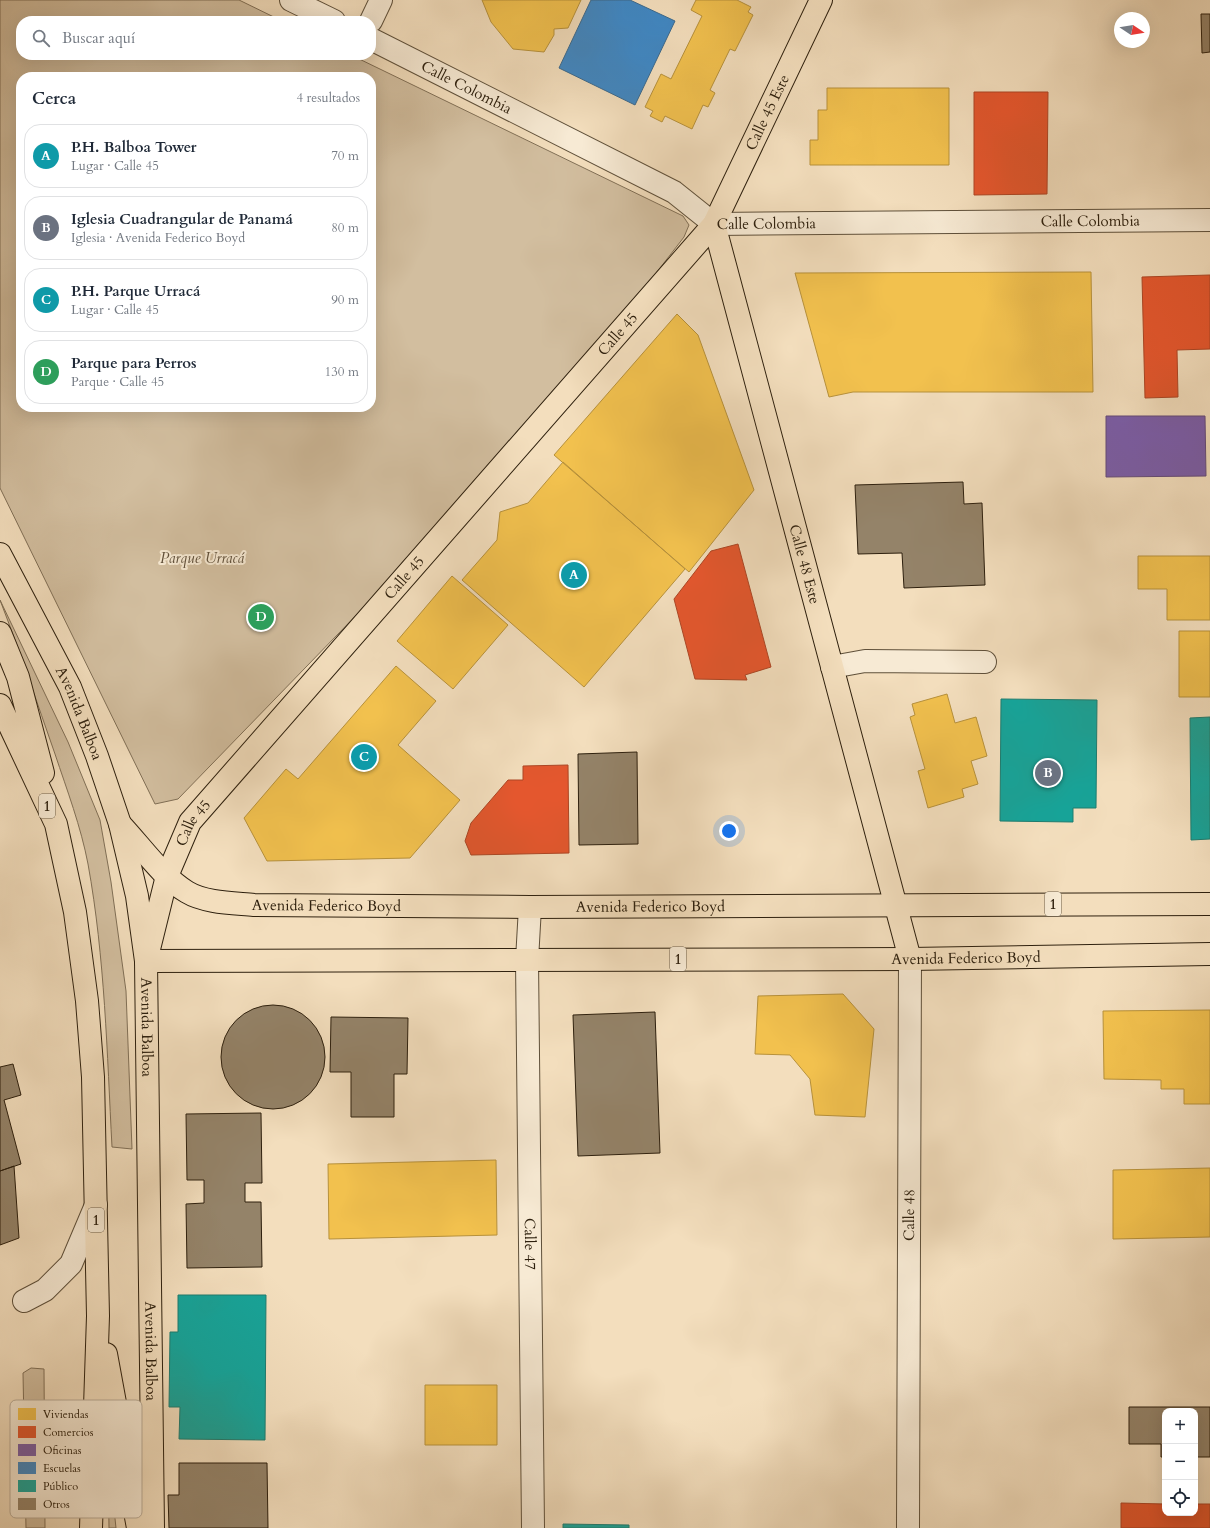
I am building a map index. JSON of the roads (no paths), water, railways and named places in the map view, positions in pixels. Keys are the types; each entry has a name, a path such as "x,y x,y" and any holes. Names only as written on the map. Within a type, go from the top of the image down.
{"main road":[{"name":"Calle 45 Este","path":"714,224 821,0"},
{"name":"Calle 48 Este","path":"714,224 896,905"},
{"name":"Calle 45","path":"146,960 167,876 190,822 714,224"},
{"name":"Avenida Balboa","path":"0,554 70,687 97,756 120,824 137,896 146,960 154,1528"},
{"path":"0,633 18,677 56,824"},
{"name":"1","path":"0,705 56,824 75,912 86,1001 93,1077 98,1316 95,1400"},
{"name":"Avenida Federico Boyd","path":"120,824 167,876 188,893 219,902 254,905 530,907 1210,904"},
{"name":"Calle 48","path":"896,905 910,959"},
{"name":"Avenida Federico Boyd","path":"146,960 910,959 1210,954"},
{"path":"98,1316 114,1400"},
{"name":"1","path":"91,1518 91,1528"},
{"path":"136,1518 138,1528"}],"street":[{"path":"291,0 324,16"},
{"path":"373,16 381,0"},
{"name":"Calle Colombia","path":"376,42 674,192 714,224 1210,220"},
{"path":"832,666 865,661 985,662"},
{"name":"Calle 47","path":"530,907 527,960 533,1528"},
{"name":"Calle 48","path":"908,1528 910,959"},
{"path":"24,1301 45,1290 71,1264 96,1205"}],"place":[{"name":"P.H. Balboa Tower","path":"574,575"},
{"name":"Parque para Perros","path":"261,617"},
{"name":"P.H. Parque Urracá","path":"364,757"},
{"name":"Iglesia Cuadrangular de Panamá","path":"1048,773"}],"park label":[{"name":"Parque Urracá","path":"202,558"}]}
